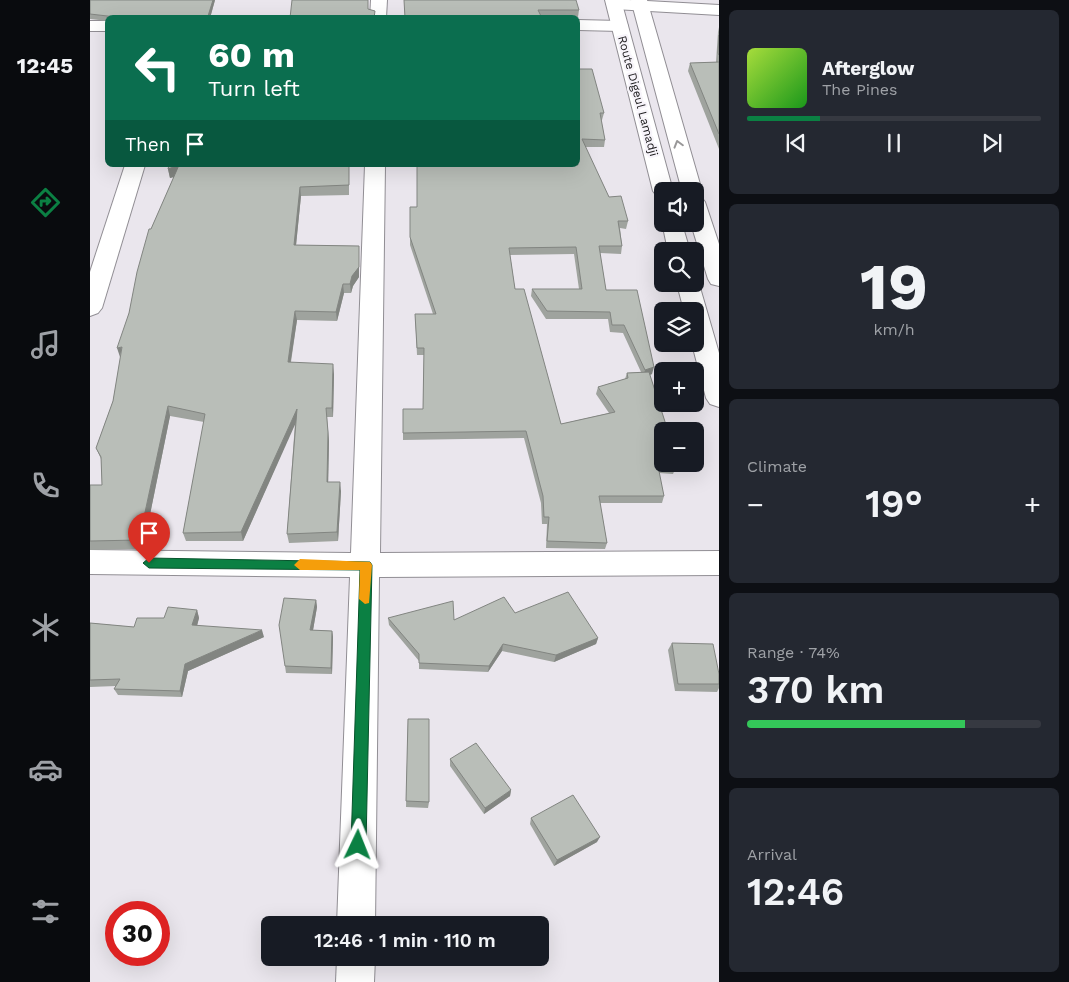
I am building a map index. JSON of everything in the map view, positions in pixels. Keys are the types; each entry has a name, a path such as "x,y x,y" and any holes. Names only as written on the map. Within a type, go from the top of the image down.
{"street":[{"path":"378,15 379,0"},
{"path":"614,2 640,2 719,10"},
{"name":"Route Digeul Lamadji","path":"614,2 661,182"},
{"path":"640,2 690,182"},
{"path":"580,25 620,26"},
{"path":"90,26 105,26"},
{"path":"90,308 134,167"},
{"path":"356,916 375,167"},
{"path":"704,231 719,279"},
{"path":"690,292 719,398"},
{"path":"90,562 366,565 719,563"},
{"path":"355,982 356,966"}],"building":[{"path":"90,0 213,0 208,15 105,16 90,14"},
{"path":"292,0 368,0 368,9 375,11 374,15 290,15"},
{"path":"404,0 576,0 579,10 538,10 540,15 405,15"},
{"path":"719,62 719,134 690,63"},
{"path":"580,69 592,69 604,113 600,113 605,140 582,139 609,197 621,196 628,221 618,221 622,246 599,246 606,290 637,290 654,367 645,370 624,325 612,325 610,312 547,311 532,289 582,289 576,247 509,248 515,289 524,289 561,424 615,412 598,387 628,378 627,373 649,372 654,388 654,412 662,412 665,422 654,422 654,472 659,472 664,496 599,496 607,543 547,541 549,517 544,517 543,496 526,431 403,433 403,409 423,409 424,348 417,348 415,314 436,314 410,237 410,207 417,207 417,167 580,167"},
{"path":"178,167 349,167 349,185 300,187 294,245 359,246 359,267 352,276 350,284 343,284 336,312 295,311 288,362 333,364 332,408 326,408 328,432 327,482 340,482 337,532 287,534 297,409 241,532 183,533 205,414 168,406 139,540 90,541 90,485 102,485 101,457 96,448 113,401 122,347 117,348 129,313 137,272 149,229 151,229"},
{"path":"568,592 598,638 556,655 503,644 489,666 419,663 419,654 388,618 453,601 454,620 504,597 515,613"},
{"path":"284,598 316,600 310,630 332,631 331,668 285,666 279,625"},
{"path":"168,607 197,610 192,625 262,630 185,664 180,691 114,689 120,679 90,680 90,623 134,627 137,618 164,618"},
{"path":"672,643 713,644 719,684 678,684"},
{"path":"408,719 429,719 429,802 406,801"},
{"path":"476,743 511,790 485,808 450,759"},
{"path":"573,795 600,837 557,860 531,818"}],"slow traffic":[{"path":"300,565 366,565 365,599"}],"route":[{"path":"149,563 366,565 358,845"}]}
